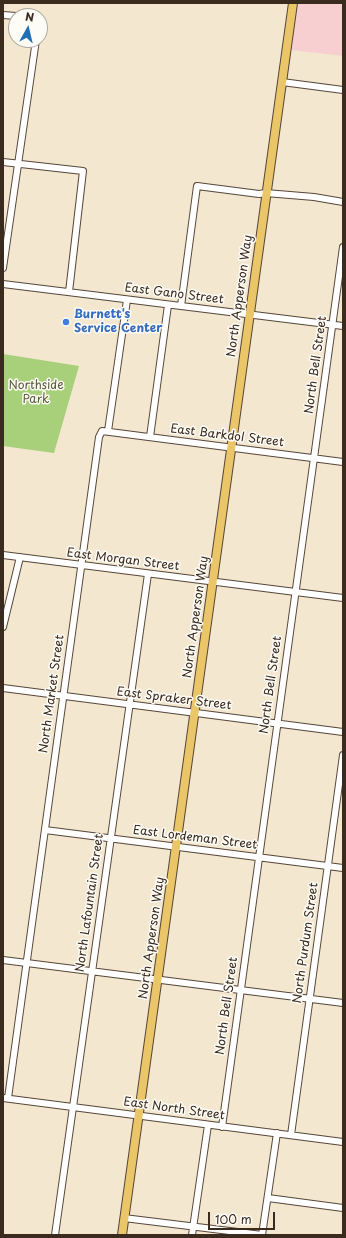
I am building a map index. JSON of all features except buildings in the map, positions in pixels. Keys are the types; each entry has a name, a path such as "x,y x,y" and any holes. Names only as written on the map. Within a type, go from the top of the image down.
{"main road":[{"name":"North Apperson Way","path":"122,1235 214,583 266,192 293,3"}],"street":[{"path":"3,268 35,48"},
{"path":"282,82 343,90"},
{"path":"3,162 83,172 70,292"},
{"path":"181,306 197,186 259,194 266,192 343,202"},
{"name":"North Bell Street","path":"222,1127 343,247"},
{"name":"East Gano Street","path":"3,284 343,326"},
{"name":"North Market Street","path":"6,1098 27,963 99,437 102,431 108,431 127,300"},
{"path":"150,437 168,305"},
{"name":"East Barkdol Street","path":"108,431 343,462"},
{"name":"East Morgan Street","path":"3,555 214,583 343,598"},
{"path":"3,627 20,557"},
{"name":"North Lafountain Street","path":"55,1235 148,574"},
{"name":"East Spraker Street","path":"3,688 63,697 343,732"},
{"name":"North Purdum Street","path":"291,1135 343,755"},
{"name":"East Lordeman Street","path":"45,830 343,868"},
{"path":"3,960 343,1004"},
{"name":"East North Street","path":"6,1098 343,1142"},
{"path":"192,1235 208,1125"},
{"path":"124,1218 262,1235 277,1133"},
{"path":"268,1198 343,1208"}],"shaded area":[{"path":"297,3 343,3 343,56 291,50"}],"green space":[{"name":"Northside Park","path":"3,354 79,366 54,453 3,446"}],"place":[{"name":"Burnett's Service Center","path":"66,322"}]}
